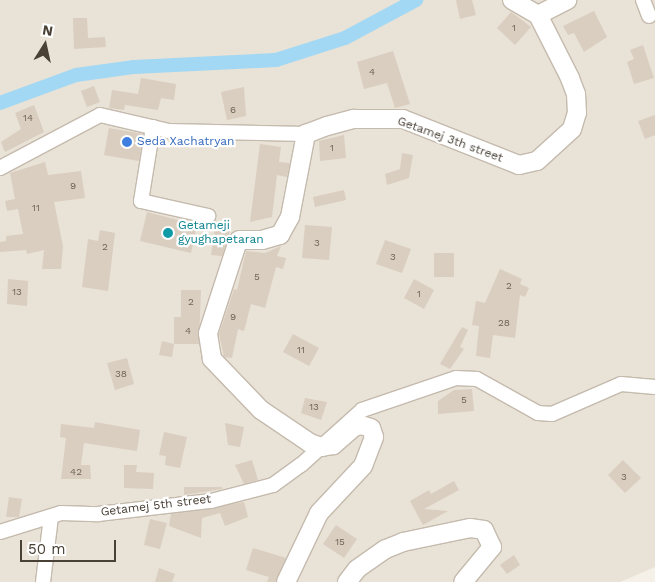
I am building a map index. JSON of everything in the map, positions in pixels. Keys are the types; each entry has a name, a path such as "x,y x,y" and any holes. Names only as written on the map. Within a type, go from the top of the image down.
{"street":[{"path":"512,0 538,15 567,0"},
{"path":"643,0 649,16"},
{"name":"Getamej 3th street","path":"0,168 92,117 111,116 169,131 306,134 354,119 402,119 519,164 537,161 572,129 577,113 576,94 570,78 538,15"},
{"path":"153,127 141,201 208,216"},
{"path":"286,582 318,513 363,466 371,453 374,437 372,428 361,425 354,427 333,445 322,447 293,434 261,410 212,359 208,348 208,334 239,240 262,240 280,235 290,216 306,134"},
{"name":"Getamej 5th street","path":"0,532 51,517 211,501 273,485 322,447 362,410 456,378 476,379 538,413 552,414 621,384 655,387"},
{"path":"43,582 51,517"},
{"path":"347,582 357,569 386,549 403,542 470,528 484,530 492,547 463,582"}],"shaded area":[{"path":"0,0 655,0 655,567 620,582 0,582"}],"building":[{"path":"456,0 472,0 476,15 460,19"},
{"path":"594,11 607,37 584,52 574,33 568,35 563,26"},
{"path":"511,12 531,27 515,45 497,28"},
{"path":"73,18 87,18 88,38 105,37 106,47 74,49"},
{"path":"643,45 654,78 634,84 627,62 634,59 630,50"},
{"path":"393,51 410,104 395,108 387,83 364,89 357,62"},
{"path":"141,78 176,84 174,100 161,98 158,110 125,105 124,110 109,108 112,90 138,94"},
{"path":"94,86 100,102 87,107 81,91"},
{"path":"244,87 246,116 227,120 221,92"},
{"path":"34,105 44,132 5,152 1,142 21,129 15,113"},
{"path":"655,115 655,135 645,139 638,121"},
{"path":"109,128 143,134 139,161 104,155"},
{"path":"344,135 346,158 320,161 319,141"},
{"path":"260,144 281,147 279,162 290,163 287,177 277,175 272,217 250,222"},
{"path":"402,153 413,155 409,178 387,185 385,174 400,169"},
{"path":"45,162 48,175 81,171 85,198 54,202 63,246 61,269 42,269 44,250 27,254 26,250 0,252 0,242 6,241 6,236 23,234 18,209 7,211 5,201 15,199 10,173"},
{"path":"344,190 346,200 315,207 313,197"},
{"name":"Getameji gyughapetaran","path":"147,212 197,225 191,253 140,241"},
{"path":"305,225 332,227 329,260 302,258"},
{"path":"215,228 230,231 222,256 211,255"},
{"path":"100,230 115,233 108,291 82,287 88,239 98,241"},
{"path":"385,240 411,249 402,273 376,264"},
{"path":"281,246 277,256 286,258 283,269 276,267 265,308 251,304 244,331 238,329 232,358 224,357 219,334 234,289 237,290 246,251 265,253"},
{"path":"434,253 454,253 454,277 434,277"},
{"path":"500,269 522,279 520,284 529,288 525,297 520,295 515,338 493,335 490,358 476,356 479,326 472,325 476,301 485,303"},
{"path":"8,279 28,281 27,306 7,304"},
{"path":"414,279 434,290 424,309 404,298"},
{"path":"181,290 201,290 199,344 174,344 174,317 181,317"},
{"path":"462,327 468,330 460,347 464,349 450,369 440,364"},
{"path":"293,334 319,348 309,366 283,352"},
{"path":"162,341 174,344 172,357 159,355"},
{"path":"127,358 134,384 115,390 107,363"},
{"path":"472,389 474,411 438,414 438,401 454,390"},
{"path":"305,398 327,402 321,420 301,413"},
{"path":"95,422 140,430 137,451 84,443 81,465 90,465 91,479 61,479 66,438 60,437 61,424 94,428"},
{"path":"225,423 244,427 240,447 228,445"},
{"path":"164,432 187,437 180,468 165,465 166,456 159,455"},
{"path":"252,460 258,480 244,484 235,465"},
{"path":"623,460 641,478 625,493 608,475"},
{"path":"124,465 137,465 136,472 154,473 153,489 124,488"},
{"path":"454,481 459,490 424,509 448,511 423,525 410,501 429,490 431,494"},
{"path":"184,487 222,487 222,489 184,495"},
{"path":"9,497 22,499 19,517 6,517"},
{"path":"244,502 248,517 225,526 220,513 202,518 201,538 169,526 171,514"},
{"path":"150,519 167,523 160,549 144,545"},
{"path":"336,525 357,539 344,558 323,544"},
{"path":"253,548 286,558 276,582 267,582 269,577 246,570"},
{"path":"514,555 520,565 507,574 500,565"},
{"path":"159,568 175,574 172,582 155,582"}],"waterway":[{"path":"0,103 76,75 134,67 276,60 345,38 416,0"}],"place":[{"name":"Seda Xachatryan","path":"127,142"},
{"name":"Getameji gyughapetaran","path":"168,233"}]}
